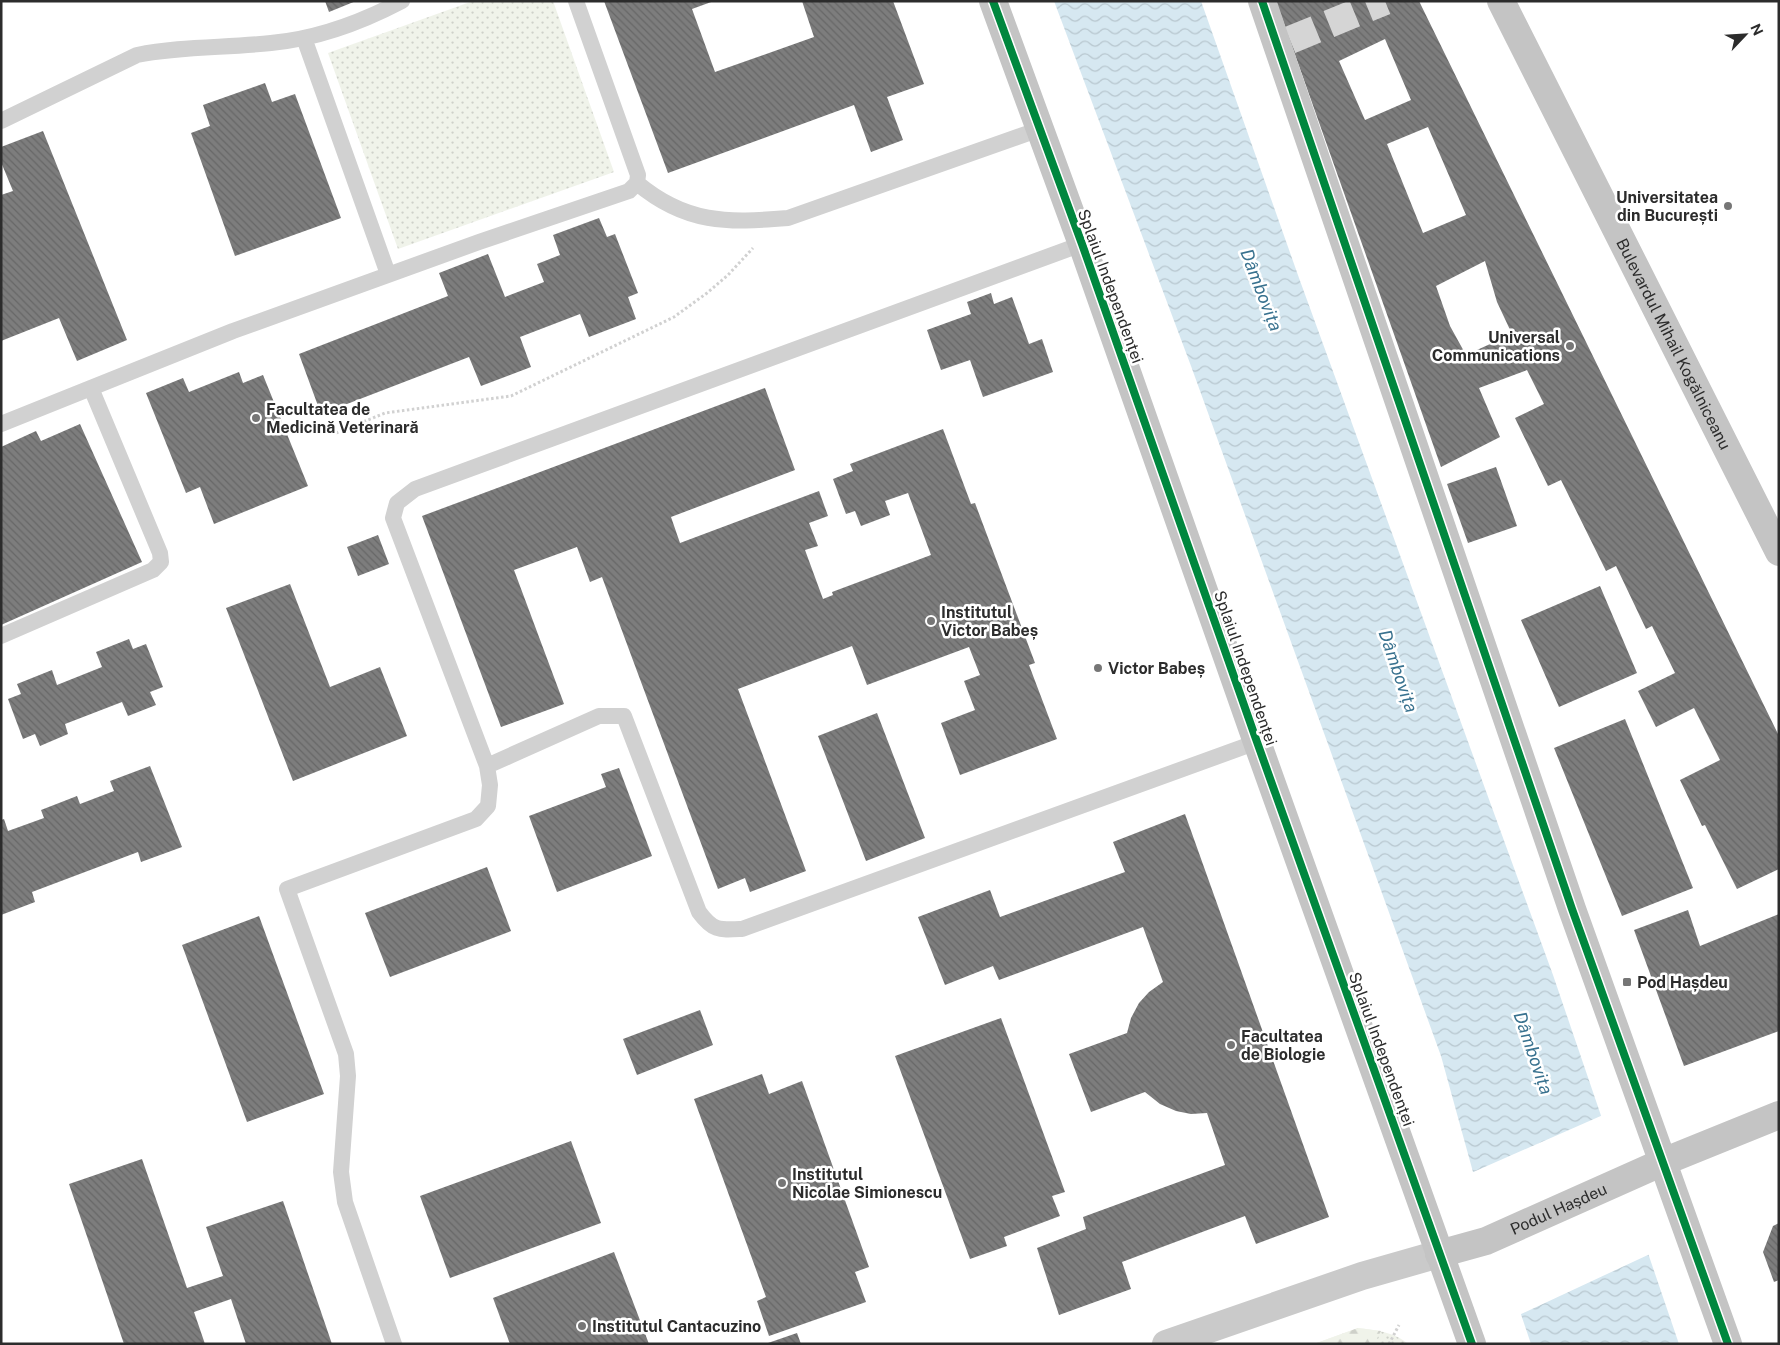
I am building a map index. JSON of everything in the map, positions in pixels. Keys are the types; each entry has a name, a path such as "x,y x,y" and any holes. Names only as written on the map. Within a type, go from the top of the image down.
{"main road":[{"name":"Splaiul Independenței","path":"993,1 1082,244 1472,1344"},
{"path":"1262,1 1569,900 1728,1344"},
{"name":"Bulevardul Mihail Kogălniceanu","path":"1501,1 1779,552"},
{"name":"Podul Hașdeu","path":"1439,1254 1486,1241 1663,1162 1779,1115"},
{"path":"1166,1344 1362,1276 1439,1254"}],"lane":[{"path":"1,121 137,55 159,50 271,43 304,38 370,16 402,1"},
{"path":"1,424 233,331 388,274 629,191 637,183 638,174 576,1"},
{"path":"304,38 388,274"},
{"path":"637,183 653,197 671,207 713,219 755,221 788,218 1040,129"},
{"path":"394,1344 346,1202 341,1172 348,1076 346,1054 287,889 476,819 488,806 490,785 487,766 393,518 397,503 415,489 424,485 1082,244"},
{"path":"1,636 153,570 162,562 160,553 90,388"},
{"path":"487,766 599,716 624,716 699,912 707,923 721,930 742,929 1257,742"}],"path":[{"path":"336,433 384,413 511,396 530,387 674,317 707,294 728,275 745,255 788,218"},
{"path":"1389,1344 1399,1325"}],"green space":[{"path":"473,1 553,1 614,172 398,249 328,53"},
{"path":"1358,1328 1391,1334 1408,1344 1314,1344"},
{"path":"1358,1328 1381,1331 1374,1344 1314,1344"}],"water":[{"name":"Dâmbovița","path":"1054,1 1201,1 1299,278 1553,975 1679,1344 1531,1344 1473,1172 1441,1056 1191,366"}],"pier":[{"path":"1603,1115 1650,1254 1519,1315 1471,1173"}],"building":[{"path":"325,1 356,1 329,12"},
{"path":"604,1 714,1 692,9 715,72 814,37 802,1 893,1 924,84 887,97 903,140 871,152 854,105 668,173"},
{"path":"1276,1 1419,1 1779,736 1779,869 1737,889 1705,825 1702,826 1680,780 1720,760 1694,708 1656,727 1638,691 1675,673 1652,626 1646,629 1616,566 1606,571 1561,480 1548,486 1515,418 1544,404 1527,370 1479,388 1500,437 1441,467","holes":["1385,39 1411,100 1365,120 1339,61","1428,127 1466,215 1423,233 1387,144","1485,261 1497,302 1512,334 1466,355 1450,326 1436,286"]},
{"path":"265,83 272,102 295,94 341,218 235,256 191,133 210,126 203,105"},
{"path":"43,131 127,340 77,361 59,318 1,341 1,195 13,191 1,162 1,147"},
{"path":"599,218 607,237 615,234 638,293 628,297 636,319 589,337 580,314 520,337 531,367 481,386 469,357 321,414 299,354 448,296 439,273 488,254 505,297 544,282 537,264 560,255 553,235"},
{"path":"991,293 994,304 1012,297 1029,344 1042,339 1053,372 983,397 970,360 941,370 927,330 971,314 967,302"},
{"path":"239,372 243,383 263,375 308,486 214,524 200,487 186,493 146,393 183,378 189,392"},
{"path":"765,388 795,470 671,517 680,543 819,491 828,516 809,523 818,546 805,550 823,599 833,595 832,592 931,555 908,493 885,501 890,515 861,526 855,511 846,514 833,479 853,471 850,464 943,429 971,504 975,503 1035,663 1029,665 1057,739 960,775 941,723 975,710 964,681 980,675 969,647 867,685 852,646 738,689 806,871 750,892 745,878 718,889 602,577 590,582 577,547 514,570 564,704 501,727 422,516"},
{"path":"80,424 142,562 1,625 1,447 36,431 41,441"},
{"path":"1496,467 1517,526 1468,543 1447,484"},
{"path":"378,535 389,564 358,576 347,547"},
{"path":"290,584 330,687 380,667 407,736 293,781 226,608"},
{"path":"1600,586 1637,673 1559,707 1521,620"},
{"path":"129,639 133,649 146,644 163,687 150,692 156,705 128,716 122,702 65,724 68,734 40,746 35,734 23,739 8,699 21,694 17,684 52,670 57,685 102,667 96,652"},
{"path":"877,713 925,838 866,861 818,736"},
{"path":"1625,719 1693,888 1622,916 1554,748"},
{"path":"150,766 182,847 141,862 138,852 32,892 35,902 1,915 1,820 4,819 8,831 44,818 41,810 77,796 80,804 114,791 110,781"},
{"path":"619,768 652,856 557,892 529,816 606,787 601,774"},
{"name":"Facultatea de Biologie","path":"1185,814 1329,1217 1256,1244 1245,1216 1122,1262 1131,1289 1059,1315 1037,1248 1086,1229 1083,1217 1225,1165 1207,1113 1191,1114 1176,1111 1160,1104 1145,1092 1091,1112 1069,1054 1127,1033 1131,1018 1139,1003 1149,992 1163,982 1143,927 999,980 993,966 945,985 918,917 990,890 1000,917 1125,872 1113,842"},
{"path":"487,867 511,931 390,977 365,913"},
{"path":"1688,910 1700,946 1779,914 1779,1031 1684,1066 1634,930"},
{"path":"259,916 324,1094 247,1122 182,945"},
{"path":"700,1010 713,1045 637,1075 623,1039"},
{"path":"1001,1018 1065,1192 1052,1196 1060,1216 1004,1237 1007,1246 970,1259 895,1056"},
{"name":"Institutul Nicolae Simionescu","path":"762,1074 769,1094 802,1081 869,1267 855,1272 866,1302 769,1336 757,1301 766,1297 694,1099"},
{"path":"571,1141 601,1223 450,1278 420,1196"},
{"path":"142,1159 187,1288 223,1276 206,1227 283,1201 332,1344 246,1344 231,1299 194,1312 205,1344 124,1344 69,1184"},
{"path":"1779,1223 1779,1280 1774,1282 1763,1252 1773,1226"},
{"path":"614,1252 649,1344 510,1344 493,1298"},
{"path":"797,1333 801,1344 768,1344 768,1343"}],"tunnel":[{"path":"1290,40 1385,1"}],"cycle path":[{"path":"993,1 1082,244 1472,1344"},
{"path":"1262,1 1572,909 1728,1344"}],"place":[{"name":"Universitatea din București","path":"1728,206"},
{"name":"Universal Communications","path":"1570,346"},
{"name":"Facultatea de Medicină Veterinară","path":"256,418"},
{"name":"Institutul Victor Babeș","path":"931,621"},
{"name":"Victor Babeș","path":"1098,668"},
{"name":"Pod Hașdeu","path":"1627,982"},
{"name":"Facultatea de Biologie","path":"1231,1045"},
{"name":"Institutul Nicolae Simionescu","path":"782,1183"},
{"name":"Institutul Cantacuzino","path":"582,1326"}]}
